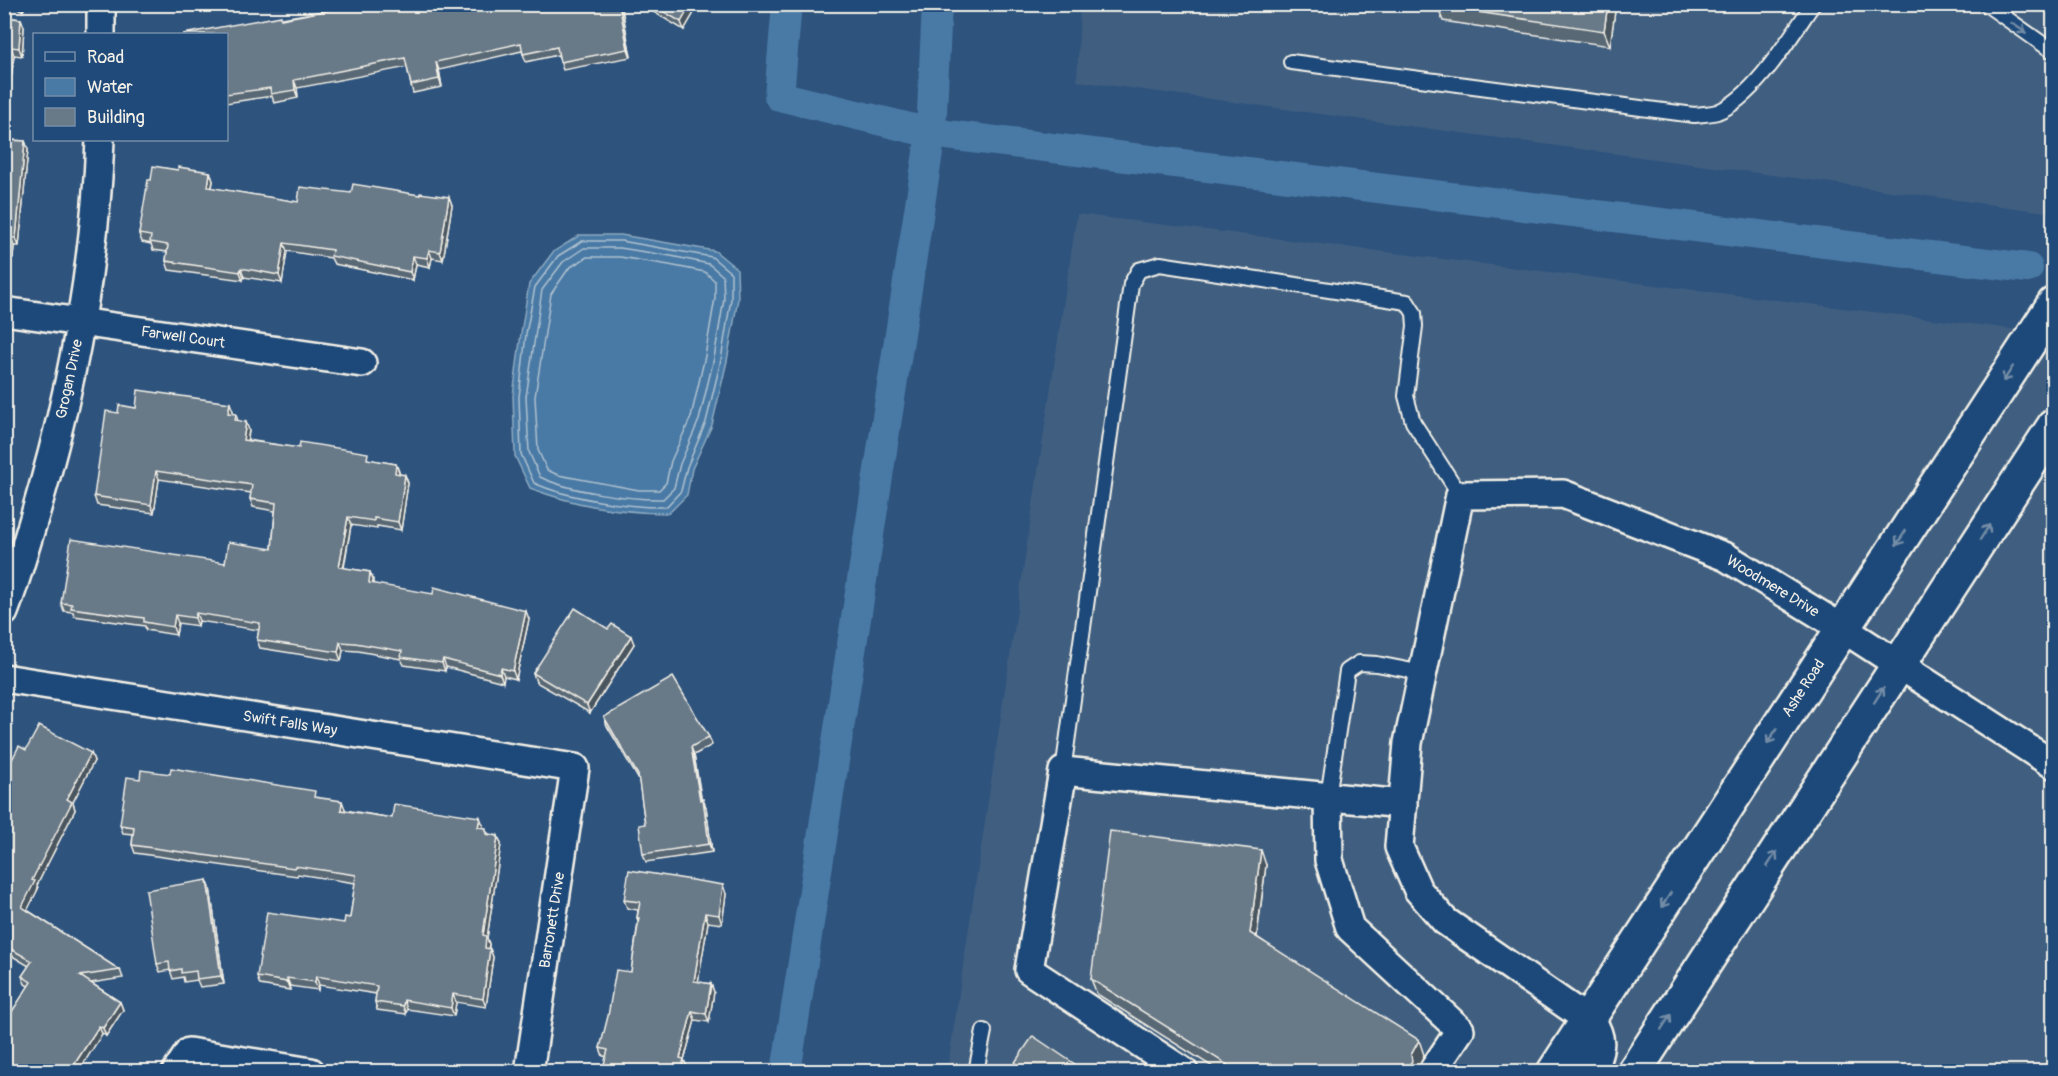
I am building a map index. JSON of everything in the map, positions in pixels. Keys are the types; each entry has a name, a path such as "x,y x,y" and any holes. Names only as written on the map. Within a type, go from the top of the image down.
{"street":[{"path":"100,4 101,33"},
{"name":"Grogan Drive","path":"4,612 45,480 65,403 89,269 100,141"},
{"name":"Farwell Court","path":"4,311 362,363"},
{"name":"Ashe Road","path":"1554,1071 2047,315"},
{"path":"1634,1071 2054,426"},
{"name":"Woodmere Drive","path":"1460,495 1563,494 1726,557 1899,664 2054,765"},
{"path":"1460,495 1408,743 1399,847 1418,891 1445,921 1588,1020 1597,1034 1597,1049 1589,1071"},
{"name":"Swift Falls Way","path":"4,678 575,768"},
{"name":"Barronett Drive","path":"529,1071 575,768"},
{"path":"1184,1071 1029,970 1063,771 1403,804"},
{"path":"1328,797 1329,860 1350,928 1460,1030 1432,1071"},
{"path":"183,1062 311,1071"}],"lane":[{"path":"1291,62 1694,115 1717,112 1741,97 1769,67 1813,4"},
{"path":"1986,4 2054,52"},
{"path":"1063,771 1131,284 1139,270 1160,264 1407,302 1414,313 1415,326 1406,396 1413,422 1460,495"},
{"path":"1328,797 1347,671 1359,663 1423,673"},
{"path":"976,1071 984,1031"}],"shaded area":[{"path":"1080,5 2053,5 2053,213 1077,81"},
{"path":"1077,214 2053,334 2053,1071 947,1072"}],"water":[{"path":"580,235 621,235 715,251 737,269 738,299 712,425 692,469 687,495 669,513 598,507 546,494 530,488 515,456 513,396 529,284 553,252"}],"building":[{"path":"344,4 619,4 628,49 560,62 557,47 523,54 521,43 436,62 439,79 411,85 405,58 294,80 295,90 271,94 270,88 228,94 228,33 188,33 281,16 281,19 330,10 329,8"},
{"path":"651,4 691,4 681,22"},
{"path":"1438,4 1608,4 1604,31 1437,6"},
{"path":"4,17 21,19 19,48 11,47 4,98"},
{"path":"4,111 10,111 8,140 25,141 16,238 11,238 11,250 4,249"},
{"path":"153,166 210,172 208,187 298,202 300,187 351,193 353,184 420,195 420,193 449,197 440,252 429,250 427,258 413,256 410,272 331,256 332,250 284,243 279,275 241,268 240,272 166,261 168,245 150,242 151,236 139,234 148,180 151,180"},
{"path":"138,390 230,403 228,413 236,414 235,420 246,422 243,440 299,448 300,442 368,453 367,459 396,464 395,473 405,475 398,522 348,517 339,567 370,572 369,583 433,594 434,587 526,611 513,671 501,668 500,674 443,659 442,663 401,657 402,651 355,643 340,642 338,652 257,640 260,623 196,613 195,618 175,615 173,627 144,622 144,618 71,608 72,604 61,603 71,539 225,563 228,542 272,549 276,503 250,499 252,485 156,471 151,505 94,496 106,411 118,413 119,405 136,408"},
{"path":"575,608 608,629 612,624 631,636 587,705 533,673"},
{"path":"673,677 709,737 691,747 700,800 703,799 709,844 643,854 639,825 645,824 638,775 604,717"},
{"path":"39,726 91,753 67,799 72,802 32,880 35,881 22,907 120,970 80,976 120,1002 103,1028 99,1026 70,1071 4,1071 4,1024 31,982 22,976 32,961 4,945 4,775 19,746 26,750"},
{"path":"171,768 315,791 314,797 342,801 341,810 392,818 394,804 480,817 478,827 486,828 486,834 498,836 483,935 486,936 485,948 490,949 483,999 453,994 451,1008 404,1000 403,1006 375,1002 377,986 316,976 315,982 287,978 287,982 257,977 267,912 344,923 345,917 350,918 356,875 132,845 134,827 120,825 127,777 140,779 141,770 170,774"},
{"path":"1110,831 1261,850 1250,933 1419,1040 1411,1055 1412,1061 1405,1071 1237,1071 1091,979"},
{"path":"629,870 723,885 719,915 705,913 694,981 711,984 706,1014 692,1011 680,1058 684,1059 681,1071 602,1071 608,1050 600,1048 616,970 631,972 639,918 637,918 640,902 624,900"},
{"path":"207,880 221,976 197,979 196,971 181,973 181,969 170,971 169,962 157,964 146,890"},
{"path":"1033,1036 1085,1071 1009,1071"}],"waterway":[{"path":"787,4 779,96 931,133 2028,268"},
{"path":"786,1072 931,133 937,4"}]}
